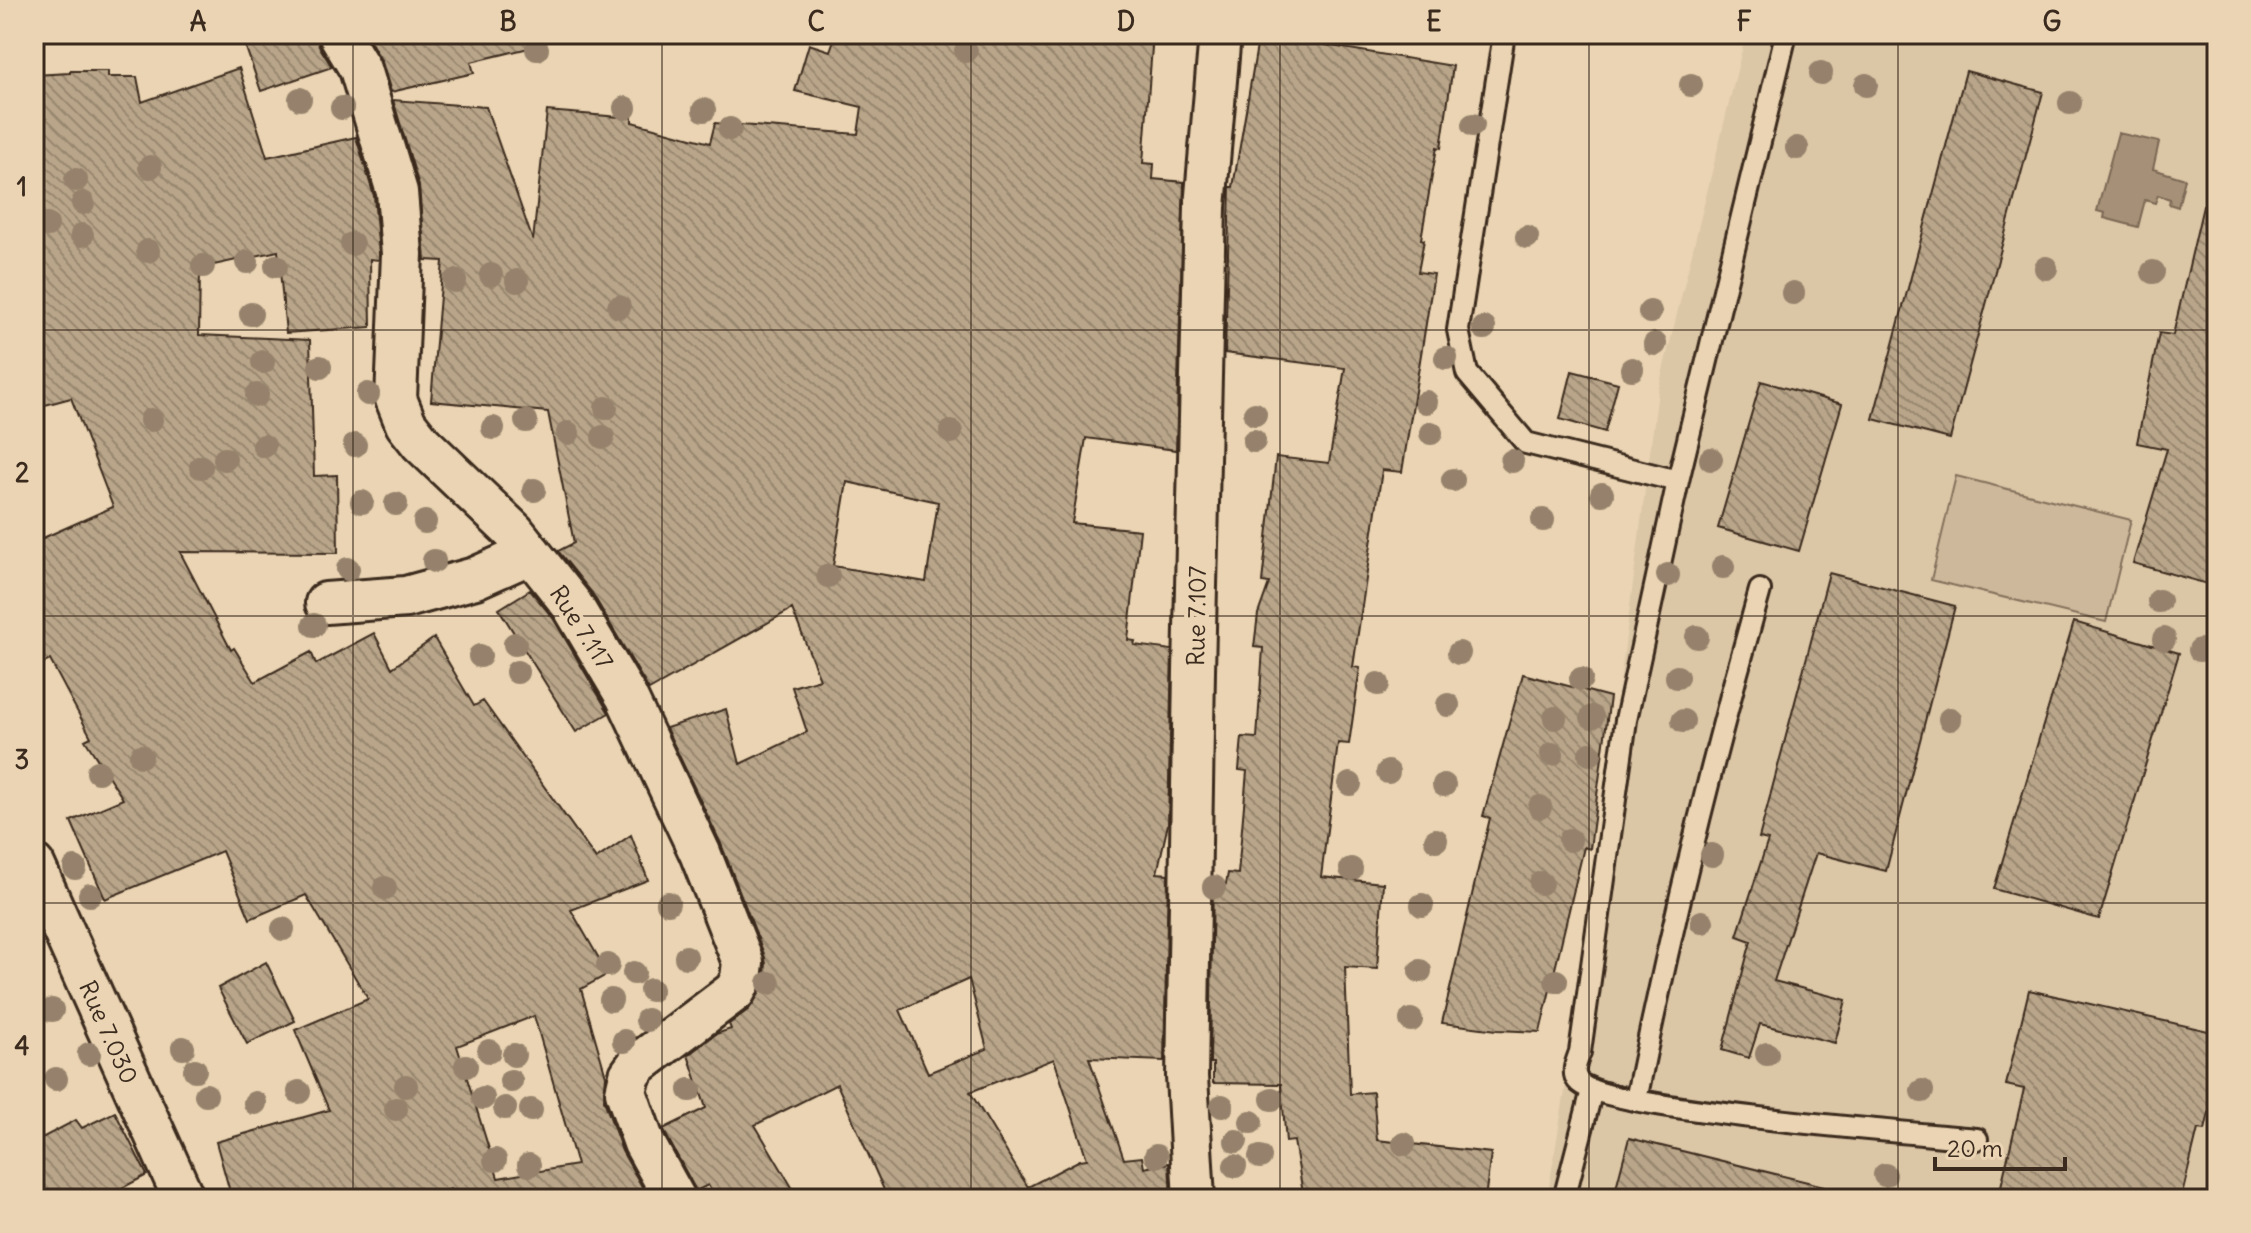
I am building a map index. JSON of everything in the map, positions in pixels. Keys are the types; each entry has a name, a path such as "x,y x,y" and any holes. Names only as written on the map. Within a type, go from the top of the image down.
{"street":[{"name":"Rue 7.117","path":"339,34 360,69 397,192 402,254 396,399 406,424 421,443 514,532 572,605 626,696 700,853 743,962 741,979 735,991 638,1064 630,1075 626,1092 644,1143 675,1199"},
{"name":"Rue 7.107","path":"1194,1199 1187,1077 1194,671 1205,207 1220,34"},
{"path":"326,603 406,597 475,578 531,553"},
{"name":"Rue 7.030","path":"34,865 184,1199"}],"lane":[{"path":"1504,34 1458,330 1467,373 1526,443 1678,481"},
{"path":"1786,34 1678,481 1626,720 1580,1052 1574,1072 1577,1080 1592,1090 1636,1100 1792,1123 1977,1139"},
{"path":"1636,1100 1668,943 1722,721 1760,590"},
{"path":"1564,1199 1592,1090"}],"shaded area":[{"path":"1746,34 2217,34 2217,1199 1547,1199 1574,1037 1658,391"},
{"path":"2118,133 2159,142 2153,169 2185,179 2178,207 2169,204 2170,199 2158,195 2155,203 2145,200 2138,227 2104,218 2105,213 2097,211"},
{"path":"1956,476 2131,520 2106,622 1931,580"}],"building":[{"path":"266,34 316,34 319,46 332,67 261,91 244,42"},
{"path":"366,34 532,34 533,47 471,62 474,73 391,92 382,62"},
{"path":"836,34 1153,34 1143,163 1154,164 1153,179 1184,182 1176,450 1086,438 1072,523 1140,530 1128,640 1135,641 1134,645 1172,650 1168,824 1157,873 1168,874 1164,1061 1089,1058 1124,1159 1142,1157 1144,1168 1169,1163 1171,1199 888,1199 837,1084 755,1125 799,1199 716,1199 708,1185 696,1191 663,1129 706,1108 688,1055 716,1034 731,1029 729,1024 749,1009 761,991 767,988 764,982 766,964 721,844 666,728 726,709 740,764 807,732 792,687 820,679 792,609 649,690 592,593 558,551 574,543 548,412 431,401 443,261 425,260 419,186 393,100 486,107 533,241 547,111 632,118 632,122 710,143 715,123 858,134 862,107 795,91 809,44 830,51","holes":["847,482 938,502 926,582 833,566","969,979 987,1049 928,1073 900,1010","1054,1059 1087,1159 1028,1187 970,1092"]},
{"path":"1259,34 1327,34 1325,45 1453,66 1441,148 1437,147 1421,239 1424,240 1418,272 1434,274 1402,472 1382,470 1353,667 1360,668 1349,744 1338,743 1321,877 1383,883 1377,969 1345,967 1350,1094 1373,1092 1377,1140 1491,1153 1485,1199 1304,1199 1294,1141 1286,1142 1281,1084 1213,1083 1213,1063 1210,1063 1213,882 1226,884 1228,873 1238,874 1247,771 1239,770 1242,737 1257,738 1263,648 1254,647 1258,614 1269,583 1262,582 1276,457 1329,463 1345,368 1225,353 1230,187 1233,187"},
{"path":"239,68 267,157 356,137 374,196 379,254 379,260 370,259 371,327 286,333 278,251 200,268 199,335 310,340 314,476 337,475 338,553 180,552 231,650 234,648 255,682 311,652 316,664 374,633 392,668 434,638 474,706 483,701 596,859 631,835 648,880 571,910 608,974 581,989 606,1076 604,1100 622,1151 649,1199 452,1199 451,1189 421,1199 232,1199 216,1142 329,1110 295,1030 368,999 306,895 250,919 222,851 105,899 71,821 123,799 85,740 91,737 50,660 34,668 34,542 113,507 71,398 34,408 34,75 108,71 108,77 137,77 142,102","holes":["534,1016 577,1165 498,1178 457,1046"]},
{"path":"1966,71 2043,92 1950,439 1873,419"},
{"path":"2203,206 2217,208 2217,565 2211,585 2133,563 2167,449 2137,443 2159,333 2173,335"},
{"path":"1572,371 1618,383 1605,432 1560,419"},
{"path":"1761,381 1842,404 1799,551 1718,528"},
{"path":"1829,573 1955,606 1886,871 1816,853 1774,981 1846,1000 1835,1043 1760,1024 1749,1058 1722,1050 1751,941 1737,936 1768,840 1759,838"},
{"path":"530,590 553,618 609,713 576,732 499,609"},
{"path":"2074,622 2179,653 2099,919 1994,889"},
{"path":"1523,674 1610,697 1590,849 1584,847 1540,1032 1442,1023 1490,818 1483,816"},
{"path":"266,962 295,1021 247,1044 218,988"},
{"path":"2029,990 2217,1033 2217,1079 2205,1130 2198,1129 2181,1199 1998,1199 2024,1089 2006,1085"},
{"path":"115,1112 147,1175 101,1199 34,1199 34,1142 76,1120 82,1128"},
{"path":"1629,1138 1824,1186 1822,1199 1613,1199"}]}
